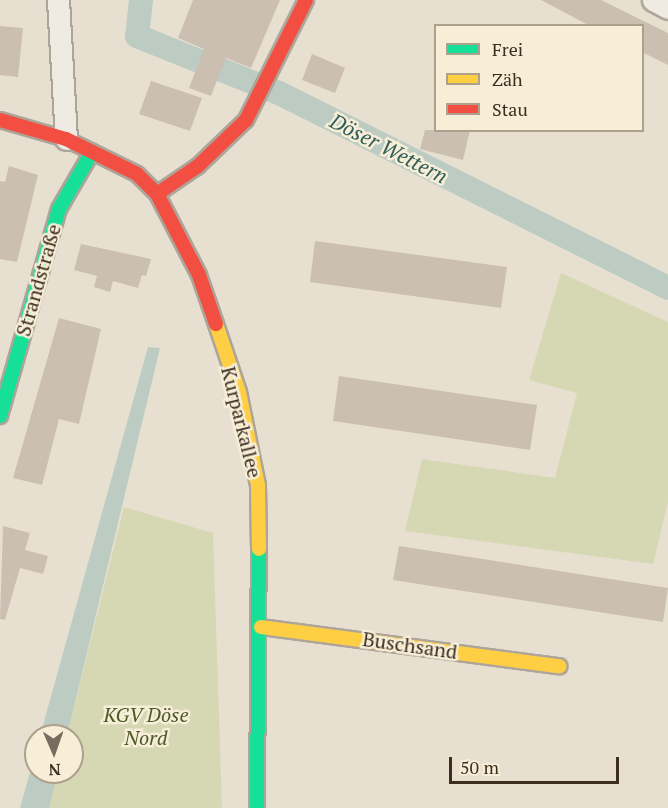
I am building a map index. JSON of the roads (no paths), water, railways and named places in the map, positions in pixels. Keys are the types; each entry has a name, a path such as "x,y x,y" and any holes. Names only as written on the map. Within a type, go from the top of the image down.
{"street":[{"path":"58,0 66,139"},
{"path":"157,194 198,166 246,120 306,0"},
{"path":"653,0 668,8"},
{"name":"Kurparkallee","path":"0,120 66,139 136,174 157,194 199,275 239,392 258,485 261,627 257,808"},
{"name":"Strandstraße","path":"0,416 59,209 92,152"},
{"name":"Buschsand","path":"261,627 559,666"}],"waterway":[{"name":"Döser Wettern","path":"141,0 137,36 279,93 668,288"}],"park label":[{"name":"KGV Döse Nord","path":"146,726"}]}
